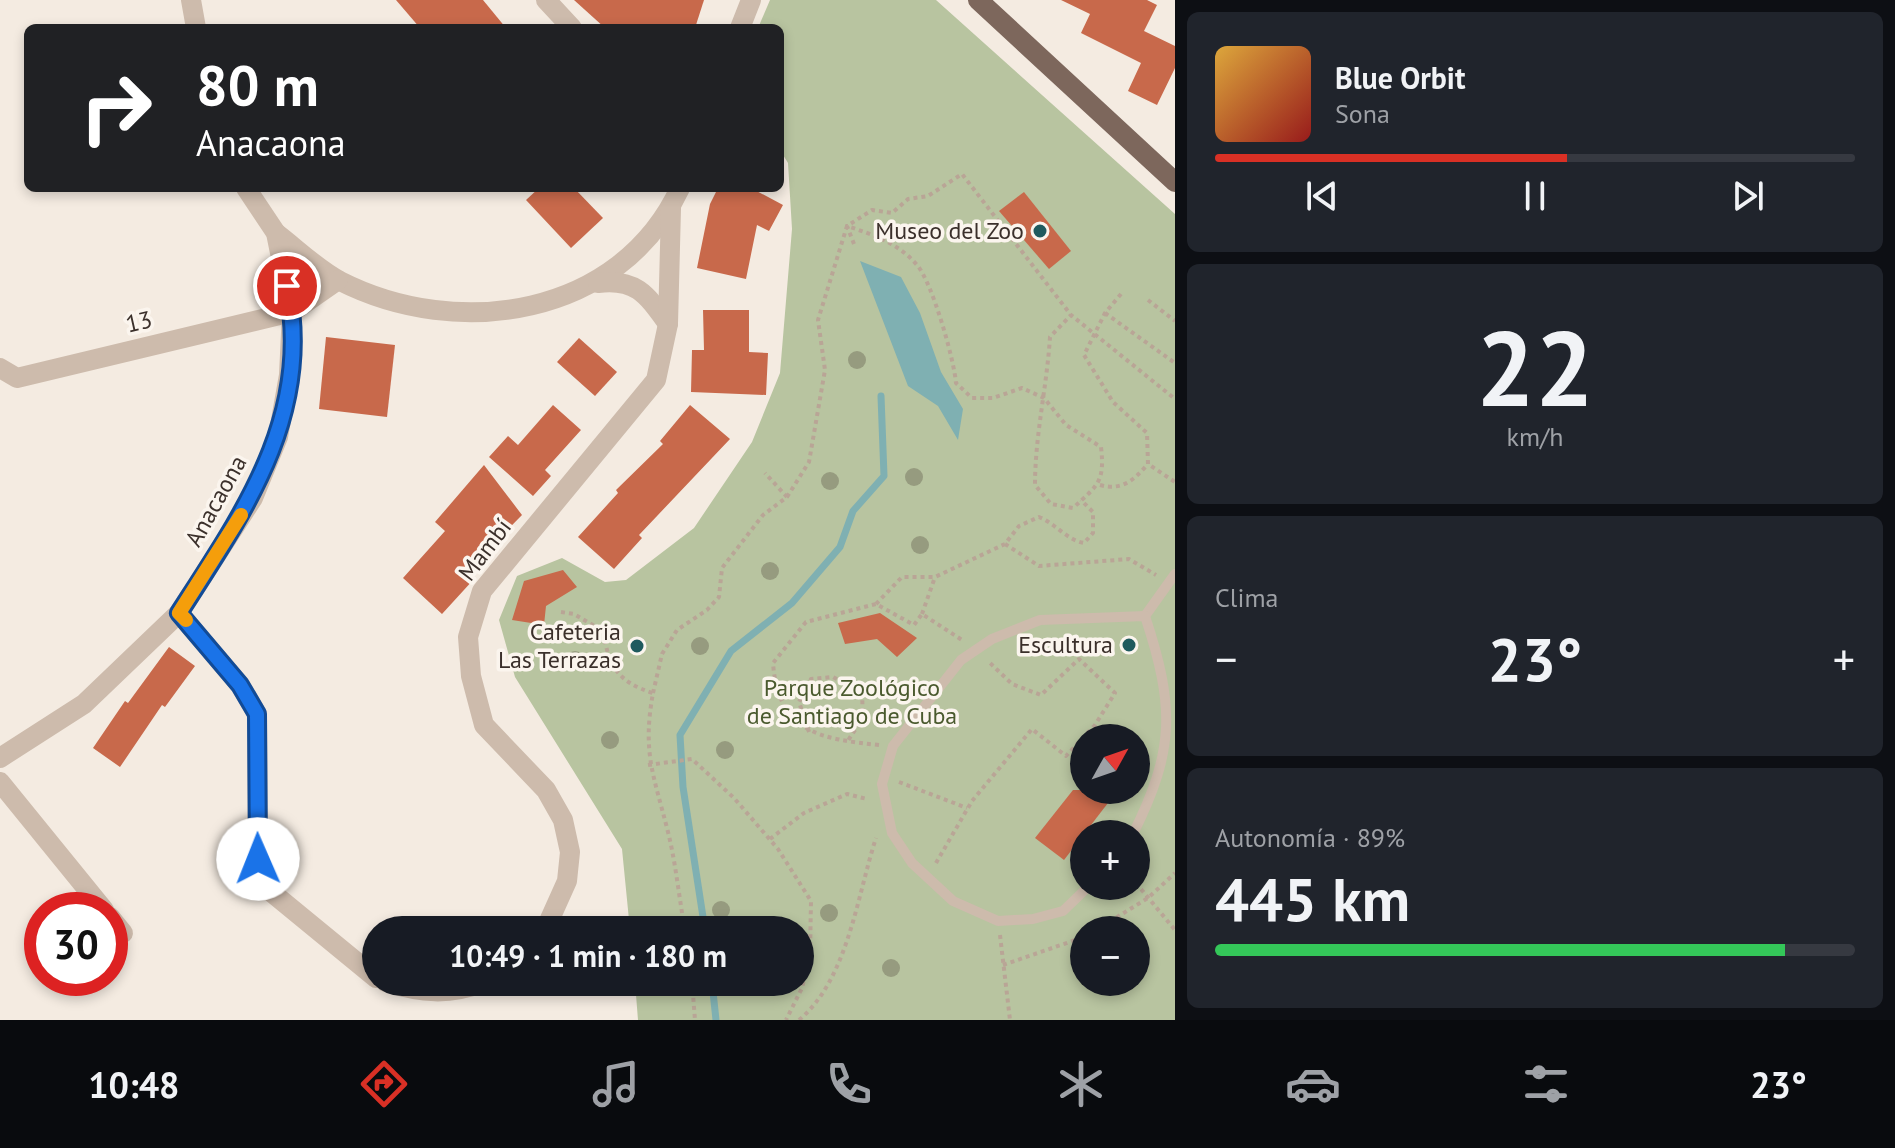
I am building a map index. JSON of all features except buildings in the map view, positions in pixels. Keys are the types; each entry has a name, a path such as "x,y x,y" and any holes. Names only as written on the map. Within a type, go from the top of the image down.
{"main road":[{"path":"978,0 1175,182"}],"street":[{"path":"191,0 195,24"},
{"path":"546,0 568,24"},
{"path":"742,24 751,0"},
{"name":"Anacaona","path":"0,758 84,704 179,613 253,498 278,437 289,375 292,312 276,233 249,192"},
{"path":"276,233 338,280 409,304 483,312 522,310 594,283 623,263 671,208 678,192"},
{"name":"Mambí","path":"551,916 567,881 570,852 563,820 546,790 484,725 471,676 468,637 482,591 656,380 668,324 671,208"},
{"path":"292,312 338,280"},
{"path":"594,283 621,280 648,297 668,324"},
{"name":"13","path":"0,368 17,378 292,312"},
{"path":"179,613 240,685 257,714 258,859 270,891 362,967"},
{"path":"0,782 89,892"}],"lane":[{"path":"1145,616 1172,578"},
{"path":"1074,900 1063,911 1033,919 998,921 953,901 912,863 892,833 882,784 893,746 961,660 992,639 1040,620 1145,616"},
{"path":"1142,820 1156,798 1171,757 1171,712 1164,669 1145,616"}],"path":[{"path":"683,916 669,834 648,765 647,728 662,654 677,630 707,610 719,597 722,568 763,515 787,497 809,462 825,370 818,320 847,226 872,210 892,213 908,199 928,196 962,174 1071,315 1175,399"},
{"path":"847,226 854,244"},
{"path":"847,226 885,238 919,266 954,358 956,383 972,398 993,398 1022,388 1044,398 1066,425 1101,447 1104,468 1099,485 1073,508 1051,504 1035,485 1035,449 1044,398 1050,337 1071,315"},
{"path":"1099,485 1112,489 1133,481 1148,464 1147,433 1113,402 1084,355 1105,313 1121,294"},
{"path":"1148,300 1175,321"},
{"path":"1105,313 1175,363"},
{"path":"1148,464 1175,482"},
{"path":"765,473 787,497"},
{"path":"893,746 847,742 809,733 784,706 775,684 773,663 806,622 876,604 902,577 935,577 1005,544 1019,526 1039,517 1058,525 1071,540 1084,543 1093,533 1093,512 1081,500"},
{"path":"1005,544 1039,566 1129,559 1172,578"},
{"path":"876,604 914,625 922,614 935,577"},
{"path":"561,612 574,614 603,631 608,662 632,687 653,693"},
{"path":"922,614 976,650 1012,684 1041,695 1079,659 1115,693 1095,725 1066,756 1032,729 967,808 928,878"},
{"path":"809,733 799,702 811,679 833,677 862,693 863,718 847,742"},
{"path":"648,765 692,759 734,798 770,840 811,901 810,953 802,988 786,1020"},
{"path":"886,769 900,784 967,808"},
{"path":"770,840 804,813 847,794 886,804 838,964 808,1012 799,1020"},
{"path":"1150,896 1175,873"},
{"path":"1119,916 1145,900"},
{"path":"1150,900 1175,930"},
{"path":"998,921 1010,1020"},
{"path":"1003,965 1070,942"},
{"path":"693,996 695,1020"}],"green space":[{"name":"Parque Zoológico de Santiago de Cuba","path":"770,0 936,0 1175,214 1175,1020 638,1020 636,996 814,996 814,916 629,916 622,849 515,677 499,620 517,576 562,558 605,582 626,580 694,528 752,442 780,373 792,229 788,163 784,156 784,24 760,24"}],"water":[{"path":"860,261 901,277 920,313 941,372 963,409 958,440 938,406 908,386"}],"waterway":[{"path":"703,916 683,787 680,735 731,651 792,603 840,547 853,511 884,476 881,396"},
{"path":"713,996 716,1020"}],"slow traffic":[{"path":"186,620 179,613 241,515"}],"place":[{"name":"Museo del Zoo","path":"1040,231"},
{"name":"Escultura","path":"1129,645"},
{"name":"Cafeteria Las Terrazas","path":"637,646"}],"route":[{"path":"258,859 257,714 240,685 179,613 253,498 278,437 289,375 292,312 287,286"}]}
